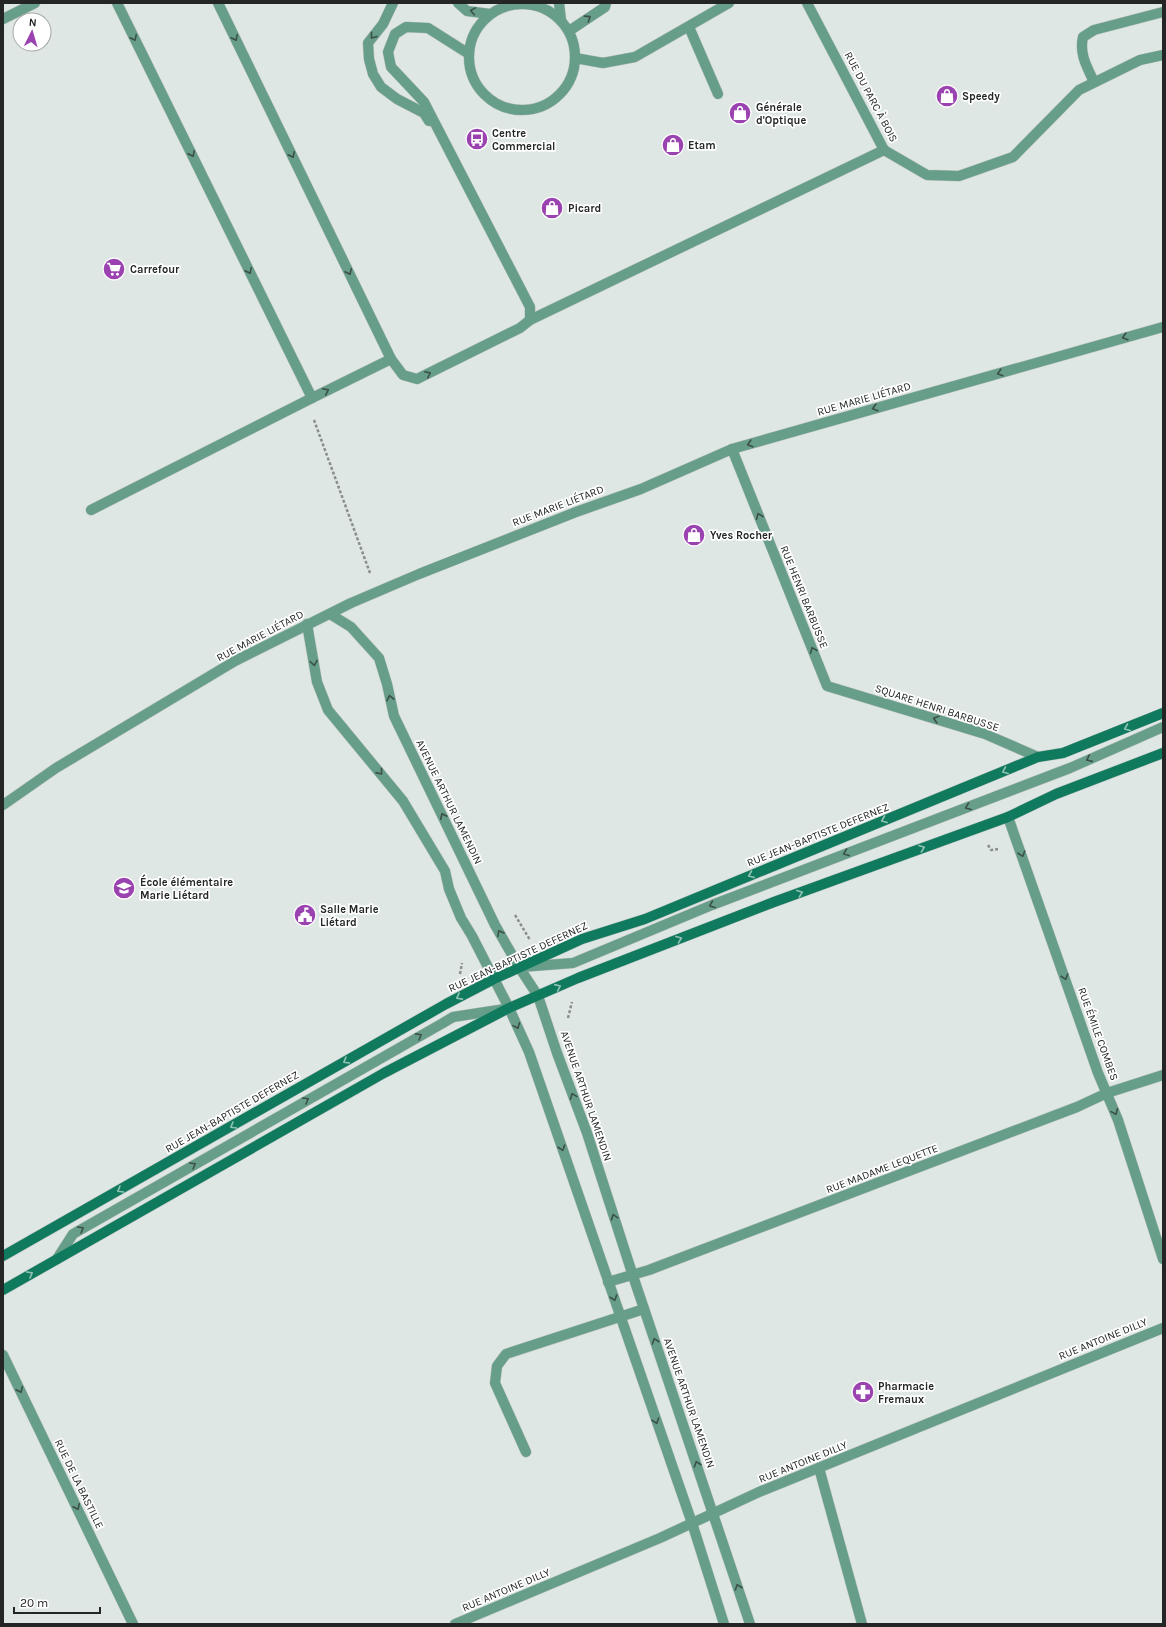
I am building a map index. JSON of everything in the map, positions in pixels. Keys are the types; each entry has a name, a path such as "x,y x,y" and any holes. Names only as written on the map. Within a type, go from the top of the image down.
{"main road":[{"name":"RUE JEAN-BAPTISTE DEFERNEZ","path":"3,1256 446,1004 519,967 582,939 645,919 1038,757 1063,753 1163,713"},
{"path":"3,1290 384,1073 509,1008 578,978 774,902 1008,817 1056,794 1163,752"}],"street":[{"path":"3,19 35,3"},
{"path":"117,3 312,398"},
{"path":"218,3 391,359 403,375 417,379 520,328 530,320 884,150"},
{"path":"393,3 383,24 368,43 369,59 373,74 381,87 397,99 424,113 448,148"},
{"path":"458,3 467,11 490,14"},
{"path":"517,3 541,7 561,20 569,30 574,44 575,58 571,77 560,94 543,106 523,110 503,106 492,101 479,89 470,69 469,54 475,32 490,14 503,7 517,3"},
{"path":"559,3 561,20"},
{"path":"569,30 605,7 606,3"},
{"path":"575,58 602,63 635,58 729,3"},
{"name":"RUE DU PARC À BOIS","path":"807,3 884,150 927,175 959,176 1013,157 1079,90 1140,60 1163,54"},
{"path":"1094,82 1083,59 1081,46 1083,37 1094,30 1163,12"},
{"path":"469,54 428,28 406,27 395,34 388,52 392,67 424,102 530,308 530,320"},
{"path":"689,27 718,94"},
{"name":"RUE MARIE LIÉTARD","path":"3,805 56,768 235,661 306,624 378,592 576,512 641,488 732,449 1163,327"},
{"path":"92,510 391,359"},
{"name":"RUE HENRI BARBUSSE","path":"732,449 827,686"},
{"name":"AVENUE ARTHUR LAMENDIN","path":"330,614 351,627 379,658 387,684 394,716 495,925 519,967 538,996 557,1053 587,1133 633,1276 750,1624"},
{"path":"306,624 317,682 328,710 403,801 445,871 449,889 467,929 509,1008 529,1052 692,1524 724,1624"},
{"name":"SQUARE HENRI BARBUSSE","path":"827,686 985,734 1038,757"},
{"path":"519,967 572,963 712,905 1070,768 1163,727"},
{"name":"RUE ÉMILE COMBES","path":"1008,817 1098,1073 1118,1120 1163,1259"},
{"path":"57,1259 73,1234 453,1017 509,1008"},
{"name":"RUE MADAME LEQUETTE","path":"608,1282 633,1276 1077,1107 1107,1093 1163,1075"},
{"path":"526,1452 495,1383 497,1366 506,1354 644,1309"},
{"name":"RUE ANTOINE DILLY","path":"455,1624 660,1538 759,1492 1163,1328"},
{"name":"RUE DE LA BASTILLE","path":"3,1355 133,1624"},
{"path":"819,1468 862,1624"}],"path":[{"path":"312,416 378,592"},
{"path":"515,915 530,940 537,942"},
{"path":"460,975 463,961"},
{"path":"569,1024 568,1017 572,1002 576,998"}],"place":[{"name":"Speedy","path":"947,96"},
{"name":"Générale d'Optique","path":"740,113"},
{"name":"Centre Commercial","path":"477,139"},
{"name":"Etam","path":"673,145"},
{"name":"Picard","path":"552,208"},
{"name":"Carrefour","path":"114,269"},
{"name":"Yves Rocher","path":"694,535"},
{"name":"École élémentaire Marie Liétard","path":"124,888"},
{"name":"Salle Marie Liétard","path":"305,915"},
{"name":"Pharmacie Fremaux","path":"863,1392"}]}
